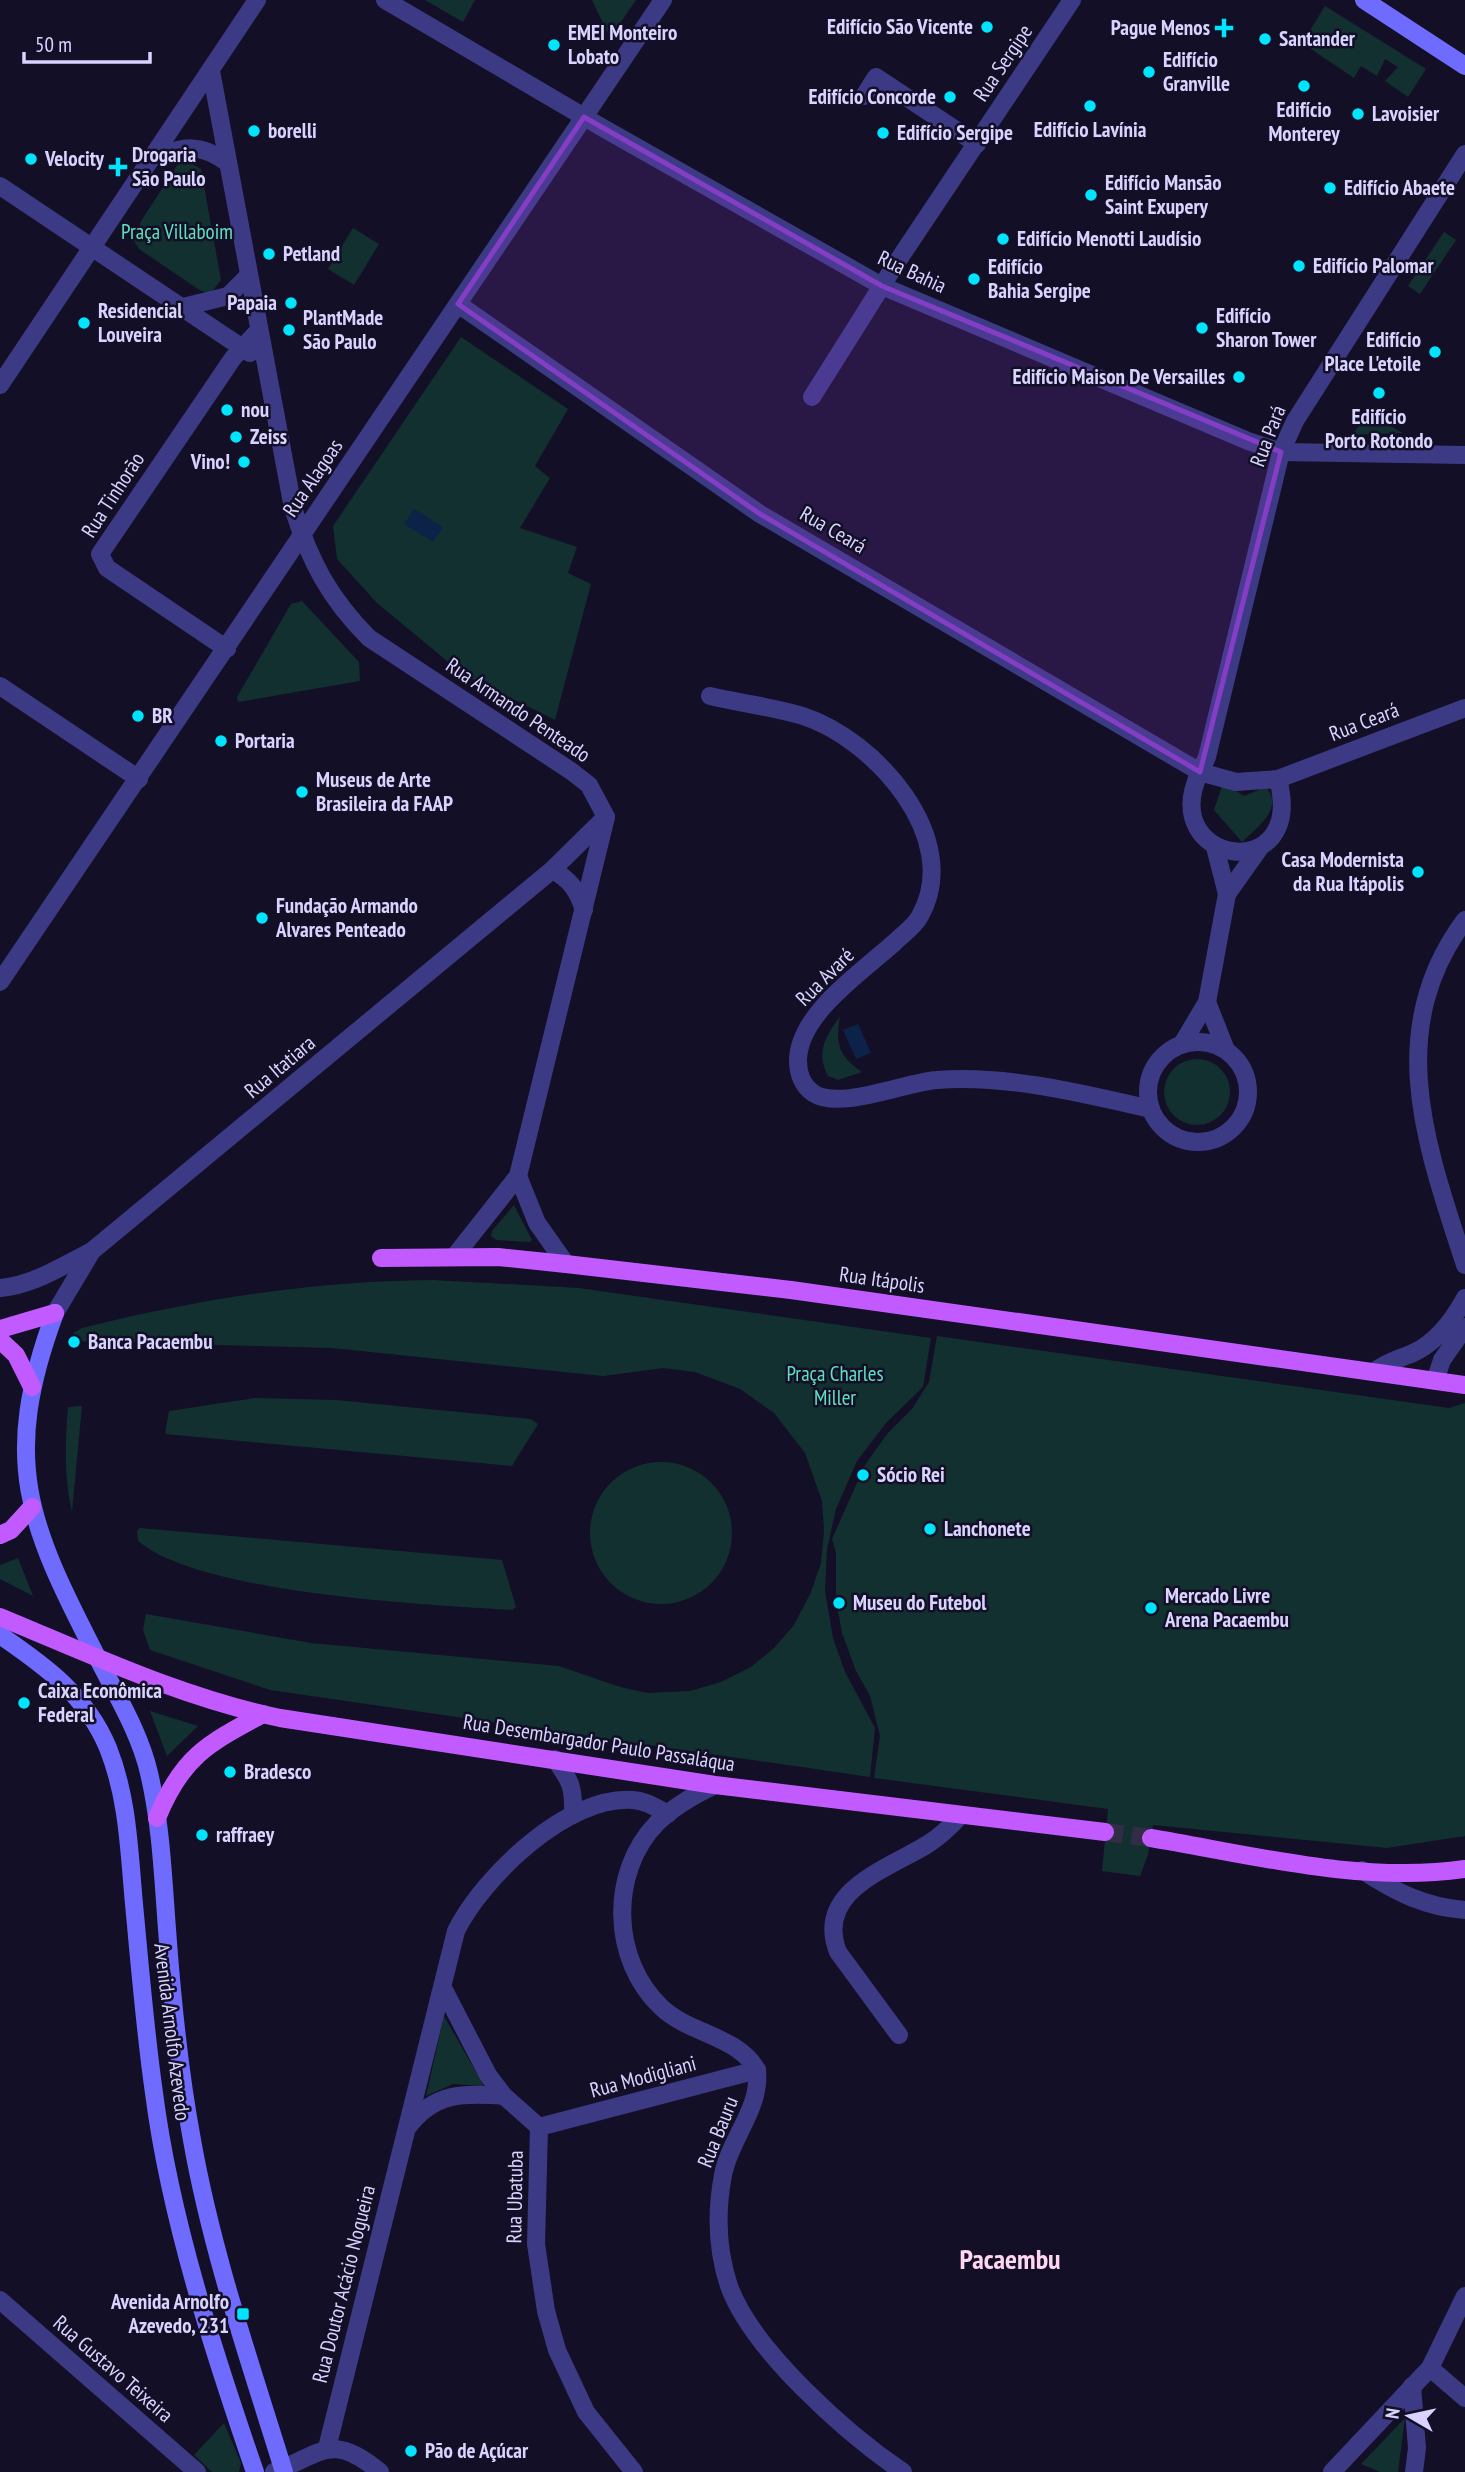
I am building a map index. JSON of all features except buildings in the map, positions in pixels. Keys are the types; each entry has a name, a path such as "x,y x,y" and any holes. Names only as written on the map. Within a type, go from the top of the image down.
{"main road":[{"path":"1364,0 1465,66"},
{"name":"Rua Itápolis","path":"382,1258 498,1257 566,1264 818,1294 1465,1385"},
{"path":"0,1329 55,1313"},
{"path":"55,1313 35,1367 24,1443 24,1469 32,1507 50,1563 96,1657"},
{"path":"0,1340 16,1355 32,1387"},
{"path":"0,1535 11,1530 32,1507"},
{"path":"0,1617 96,1657"},
{"name":"Avenida Arnolfo Azevedo","path":"0,1635 54,1672 78,1697 96,1723 121,1783 129,1831 154,2096 177,2213 227,2390 255,2472"},
{"name":"Rua Desembargador Paulo Passaláqua","path":"96,1657 162,1684 236,1709 262,1714 715,1785 1105,1832"},
{"name":"Avenida Arnolfo Azevedo","path":"96,1657 124,1709 149,1769 158,1818 176,2031 192,2140 216,2252 280,2471"},
{"path":"158,1818 168,1792 200,1750 262,1714"},
{"path":"1151,1838 1339,1869 1433,1874 1465,1869"}],"street":[{"path":"0,385 155,157 257,0"},
{"name":"Rua Bahia","path":"385,0 584,117 882,286 1260,446 1282,452 1465,455"},
{"name":"Rua Alagoas","path":"0,982 663,0"},
{"name":"Rua Sergipe","path":"812,397 882,286 1072,0"},
{"path":"183,307 228,296 244,283 247,276 211,71"},
{"path":"864,96 877,77 977,144"},
{"path":"155,157 194,147 205,149 228,163"},
{"name":"Rua Pará","path":"1215,847 1196,828 1191,814 1190,797 1207,757 1282,452 1298,414 1465,154"},
{"path":"0,186 265,362"},
{"name":"Rua Armando Penteado","path":"247,276 293,508 309,556 343,612 369,638 589,785 606,817"},
{"name":"Rua Ceará","path":"458,304 760,513 1200,772 1248,783 1278,779 1465,708"},
{"name":"Rua Tinhorão","path":"227,649 107,568 100,554 241,347 258,331"},
{"path":"0,685 139,779"},
{"name":"Rua Avaré","path":"710,696 803,716 847,738 886,772 909,800 921,821 929,851 929,891 919,919 843,988 809,1024 801,1038 798,1068 801,1080 810,1091 820,1097 844,1100 937,1080 978,1080 1061,1090 1151,1109"},
{"path":"1227,894 1259,849 1277,832 1283,818 1284,805 1278,779"},
{"path":"454,1257 518,1175 606,817"},
{"name":"Rua Itatiara","path":"55,1313 92,1251 552,870 606,817"},
{"path":"1207,1002 1226,1050 1238,1062 1246,1077 1248,1093 1241,1117 1224,1135 1209,1141 1179,1139 1157,1122 1151,1109 1150,1078 1157,1063 1182,1044 1207,1002 1227,894 1215,847 1244,853 1259,849"},
{"path":"552,870 566,878 575,888 584,910"},
{"path":"1465,920 1448,942 1433,974 1420,1027 1416,1067 1420,1109 1428,1149 1465,1265"},
{"path":"1182,1044 1197,1042 1226,1050"},
{"path":"518,1175 524,1195 542,1230 566,1264"},
{"path":"504,1196 511,1193 524,1195"},
{"path":"0,1288 19,1286 41,1278 92,1251"},
{"path":"1374,1373 1383,1365 1426,1347 1456,1314 1465,1298"},
{"path":"1435,1381 1442,1360 1465,1327"},
{"path":"555,1759 571,1781 574,1791 573,1815"},
{"path":"689,1780 668,1814 642,1843 624,1888 621,1910 629,1957 639,1978 660,2006 685,2025 740,2050 757,2070"},
{"path":"668,1814 715,1785"},
{"path":"443,1988 456,1931 478,1892 501,1868 573,1815 623,1800 647,1802 668,1814"},
{"path":"898,2035 838,1952 834,1937 834,1916 841,1901 854,1887 938,1838 961,1815"},
{"path":"1362,1870 1401,1895 1436,1906 1465,1910"},
{"name":"Rua Ubatuba","path":"443,1988 474,2051 504,2096 540,2127 536,2244 546,2311 557,2350 586,2412 634,2472"},
{"name":"Rua Doutor Acácio Nogueira","path":"327,2448 405,2130 443,1988"},
{"name":"Rua Modigliani","path":"540,2127 757,2070"},
{"name":"Rua Bauru","path":"757,2070 756,2097 728,2159 720,2193 721,2253 730,2287 745,2318 816,2400 903,2472"},
{"path":"405,2130 430,2104 451,2095 504,2096"},
{"path":"1332,2472 1430,2368 1465,2296"},
{"name":"Rua Gustavo Teixeira","path":"0,2301 197,2472"},
{"path":"1430,2368 1465,2398"},
{"path":"1412,2386 1417,2448 1414,2472"},
{"path":"280,2471 327,2448 345,2449 360,2455 380,2472"}],"highlighted area":[{"path":"584,117 882,286 1281,452 1200,772 760,514 458,304"}],"green space":[{"path":"425,0 475,0 463,22"},
{"path":"592,0 636,0 610,38"},
{"path":"1325,6 1426,69 1408,97 1385,81 1398,67 1385,59 1377,76 1361,66 1354,78 1302,43"},
{"name":"Praça Villaboim","path":"187,161 201,169 221,280 211,293 201,291 139,249 134,241 141,221 178,164"},
{"path":"353,228 379,244 354,285 328,269"},
{"path":"1444,232 1456,240 1420,294 1408,286"},
{"path":"461,337 568,409 535,466 550,478 520,528 577,547 568,573 591,584 555,720 464,675 377,603 337,559 333,526"},
{"path":"1367,413 1403,433 1348,435 1356,430"},
{"path":"302,601 359,662 360,681 238,702 237,697 291,604"},
{"path":"1222,786 1228,786 1244,796 1266,787 1271,795 1272,802 1266,817 1242,842 1214,810"},
{"path":"840,1017 840,1049 862,1072 838,1080 828,1076 824,1068 823,1052 826,1038"},
{"path":"1197,1059 1210,1062 1220,1069 1227,1079 1230,1092 1227,1105 1220,1115 1210,1122 1197,1125 1184,1122 1174,1115 1167,1105 1164,1092 1167,1079 1174,1069 1184,1062"},
{"path":"514,1205 532,1240 530,1242 496,1240 491,1236 492,1231"},
{"name":"Praça Charles Miller","path":"433,1280 579,1288 931,1338 923,1387 886,1423 857,1461 836,1509 827,1549 825,1591 833,1638 845,1672 875,1728 870,1777 270,1690 150,1650 143,1630 146,1614 311,1643 559,1666 620,1687 648,1693 690,1691 721,1682 751,1667 774,1648 794,1625 811,1592 821,1563 824,1531 822,1501 805,1453 774,1413 740,1389 695,1372 663,1368 603,1376 332,1348 71,1341 73,1333 82,1328 213,1300 344,1284"},
{"name":"Mercado Livre Arena Pacaembu","path":"937,1336 1449,1408 1465,1403 1465,1836 1387,1848 1153,1825 1148,1855 1140,1876 1102,1871 1108,1809 874,1778 880,1736 870,1696 856,1671 842,1633 836,1600 836,1553 832,1539 865,1465 887,1434 912,1409 929,1382"},
{"path":"255,1398 336,1400 531,1419 538,1424 512,1466 165,1434 169,1411"},
{"path":"82,1406 72,1512 66,1460 68,1407"},
{"path":"661,1462 688,1467 711,1483 727,1506 732,1533 727,1560 711,1583 688,1599 661,1604 634,1599 611,1583 595,1560 590,1533 595,1506 611,1483 634,1467"},
{"path":"140,1528 502,1560 516,1607 512,1610 427,1605 317,1594 262,1585 211,1573 169,1559 138,1541 137,1531"},
{"path":"18,1558 33,1596 0,1579 0,1565"},
{"path":"150,1711 198,1726 167,1756"},
{"path":"444,2016 484,2086 453,2084 426,2096"},
{"path":"1405,2418 1398,2472 1380,2472 1361,2464"},
{"path":"224,2423 241,2463 239,2472 212,2472 194,2455"}],"water":[{"path":"414,509 443,527 433,542 404,524"},
{"path":"858,1024 871,1053 856,1059 843,1030"}],"tunnel":[{"path":"1105,1832 1151,1838"}],"place":[{"name":"Edifício São Vicente","path":"987,27"},
{"name":"Pague Menos","path":"1224,28"},
{"name":"Santander","path":"1265,39"},
{"name":"EMEI Monteiro Lobato","path":"554,45"},
{"name":"Edifício Granville","path":"1149,72"},
{"name":"Edifício Monterey","path":"1304,86"},
{"name":"Edifício Concorde","path":"950,97"},
{"name":"Edifício Lavínia","path":"1090,106"},
{"name":"Lavoisier","path":"1358,114"},
{"name":"borelli","path":"254,131"},
{"name":"Edifício Sergipe","path":"883,133"},
{"name":"Velocity","path":"31,159"},
{"name":"Drogaria São Paulo","path":"118,167"},
{"name":"Edifício Abaete","path":"1330,188"},
{"name":"Edifício Mansão Saint Exupery","path":"1091,195"},
{"name":"Edifício Menotti Laudísio","path":"1003,239"},
{"name":"Petland","path":"269,254"},
{"name":"Edifício Palomar","path":"1299,266"},
{"name":"Edifício Bahia Sergipe","path":"974,279"},
{"name":"Papaia","path":"291,303"},
{"name":"Residencial Louveira","path":"84,323"},
{"name":"Edifício Sharon Tower","path":"1202,328"},
{"name":"PlantMade São Paulo","path":"289,330"},
{"name":"Edifício Place L'etoile","path":"1435,352"},
{"name":"Edifício Maison De Versailles","path":"1239,377"},
{"name":"Edifício Porto Rotondo","path":"1379,393"},
{"name":"nou","path":"227,410"},
{"name":"Zeiss","path":"236,437"},
{"name":"Vino!","path":"244,462"},
{"name":"BR","path":"138,716"},
{"name":"Portaria","path":"221,741"},
{"name":"Museus de Arte Brasileira da FAAP","path":"302,792"},
{"name":"Casa Modernista da Rua Itápolis","path":"1418,872"},
{"name":"Fundação Armando Alvares Penteado","path":"262,918"},
{"name":"Banca Pacaembu","path":"74,1342"},
{"name":"Sócio Rei","path":"863,1475"},
{"name":"Lanchonete","path":"930,1529"},
{"name":"Museu do Futebol","path":"839,1603"},
{"name":"Mercado Livre Arena Pacaembu","path":"1151,1608"},
{"name":"Caixa Econômica Federal","path":"24,1703"},
{"name":"Bradesco","path":"230,1772"},
{"name":"raffraey","path":"202,1835"},
{"name":"Avenida Arnolfo Azevedo, 231","path":"243,2314"},
{"name":"Pão de Açúcar","path":"411,2451"}],"district":[{"name":"Pacaembu","path":"1010,2259"}]}
